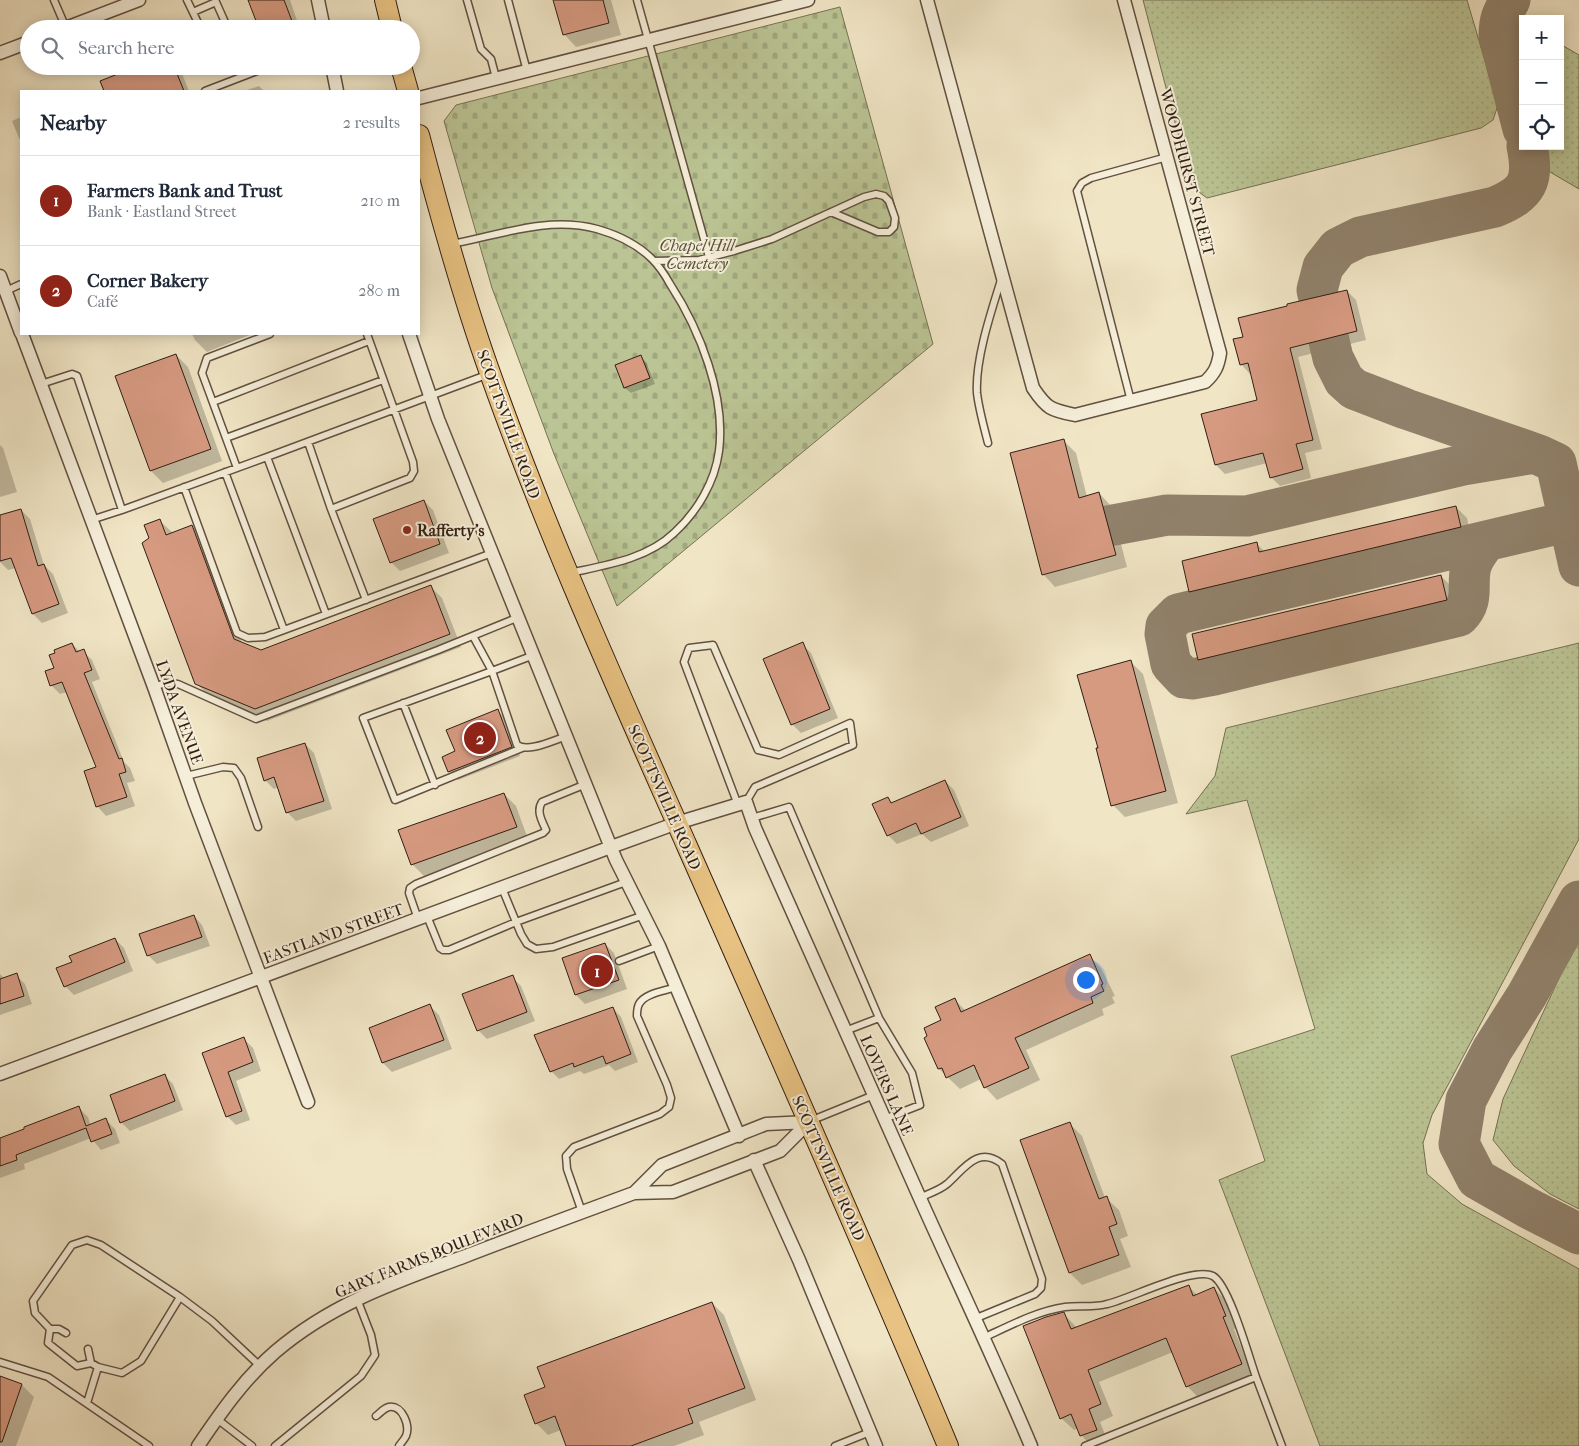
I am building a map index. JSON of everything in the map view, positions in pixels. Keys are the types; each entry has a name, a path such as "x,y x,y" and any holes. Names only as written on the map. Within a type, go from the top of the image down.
{"main road":[{"path":"385,0 390,20"},
{"path":"404,75 408,90"},
{"name":"SCOTTSVILLE ROAD","path":"420,139 448,245 490,373 531,484 568,574 809,1122 948,1446"}],"street":[{"path":"85,20 139,0"},
{"path":"318,0 322,20"},
{"path":"420,98 808,0"},
{"path":"927,0 1033,388 1043,404 1058,412 1075,415 1131,401"},
{"name":"WOODHURST STREET","path":"1124,0 1220,353 1219,364 1214,374 1205,382 1131,401"},
{"path":"0,54 20,46"},
{"path":"334,75 337,90"},
{"name":"LYDA AVENUE","path":"0,276 20,330"},
{"name":"LYDA AVENUE","path":"22,335 42,384 154,686 195,803 308,1102"},
{"path":"409,335 430,396 611,847 626,882 659,946 740,1136"},
{"path":"677,824 742,804"},
{"name":"LOVERS LANE","path":"742,804 752,818 884,1119 982,1338 1012,1398 1032,1446"},
{"name":"EASTLAND STREET","path":"0,1074 677,824"},
{"name":"GARY FARMS BOULEVARD","path":"634,1193 662,1165 740,1136 766,1124 809,1122"},
{"name":"GARY FARMS BOULEVARD","path":"198,1446 216,1419 260,1366 313,1323 357,1299 391,1284 634,1193 673,1192 780,1151 809,1122"},
{"path":"754,1160 802,1268 876,1446"}],"lane":[{"path":"54,0 61,20"},
{"path":"187,0 197,20"},
{"path":"467,0 481,49 491,59 496,78"},
{"path":"508,0 527,70"},
{"path":"636,0 709,257"},
{"path":"193,12 216,2 224,20"},
{"path":"207,90 246,75"},
{"path":"1131,401 1077,191 1082,183 1091,178 1167,157"},
{"path":"654,261 699,260 772,239 831,212 864,197 876,194 884,196 889,201 895,218 894,227 889,232 878,232 831,212"},
{"path":"448,245 532,226 572,224 598,229 624,239 635,245 662,270 684,307 708,362 720,421 719,452 716,467 694,511 673,534 648,551 620,562 568,574"},
{"path":"988,443 977,393 978,371 990,313 1002,276"},
{"path":"6,291 20,284"},
{"path":"237,468 202,373 207,358 267,335"},
{"path":"213,402 368,337 413,462 414,471 410,478 330,509"},
{"path":"91,520 308,442 490,373"},
{"path":"42,384 72,374 77,376 122,510"},
{"path":"226,438 383,380"},
{"path":"308,442 330,509 366,600"},
{"path":"267,457 326,614"},
{"path":"225,472 284,630"},
{"path":"184,487 237,633 248,638 265,637 492,553"},
{"path":"154,686 165,683 178,684 256,719 519,617"},
{"path":"473,636 492,671 517,745 522,748"},
{"path":"712,645 758,750 779,755 850,723 853,745 755,787 742,804 684,662 689,648 712,645"},
{"path":"534,655 363,718 395,800 522,748 529,748 567,736"},
{"path":"403,703 435,785"},
{"path":"186,776 223,767 234,768 242,778 258,827"},
{"path":"586,784 542,802 539,805 539,811 546,830 543,833 416,884 410,888 409,894 440,948 449,950 516,922 626,882"},
{"path":"752,818 789,808 879,1018 912,1073 920,1105 884,1119"},
{"path":"502,888 527,944 536,950 553,947 644,915"},
{"path":"619,961 659,946"},
{"path":"582,1212 568,1169 566,1156 574,1147 660,1114 669,1107 671,1098 667,1085 637,1016 640,1002 647,997 676,987"},
{"path":"846,1031 879,1018"},
{"path":"809,1122 874,1095"},
{"path":"920,1198 946,1185 970,1162 983,1158 993,1158 1002,1164 1042,1279 1041,1288 1035,1294 974,1319"},
{"path":"50,1329 35,1313 33,1301 72,1245 87,1240 101,1244 180,1297 212,1321 260,1366"},
{"path":"982,1338 1034,1316 1065,1307 1106,1305 1192,1275 1212,1276 1221,1283 1231,1304 1282,1446"},
{"path":"88,1349 91,1363 98,1368 122,1373 141,1361 180,1297"},
{"path":"275,1446 361,1376 375,1355 371,1335 357,1299"},
{"path":"50,1329 59,1328 66,1333"},
{"path":"50,1329 48,1343 77,1366 91,1363"},
{"path":"0,1362 48,1377 149,1446"},
{"path":"87,1403 98,1368"},
{"path":"1085,1446 1256,1377"},
{"path":"376,1416 387,1407 393,1407 401,1412 406,1419 407,1435 399,1446"},
{"path":"216,1419 252,1446"},
{"path":"835,1446 870,1432"}],"green space":[{"path":"1143,0 1467,0 1498,105 1493,120 1481,128 1207,198 1192,187"},
{"name":"Chapel Hill Cemetery","path":"840,7 933,344 617,606 554,454 492,288 444,121 456,105"},
{"path":"1564,46 1579,55 1579,189 1545,169 1542,150 1564,150"},
{"path":"1579,643 1579,839 1432,1115 1423,1143 1427,1174 1462,1204 1579,1269 1579,1446 1320,1446 1219,1180 1265,1161 1231,1056 1315,1029 1247,800 1186,814 1215,776 1226,728"},
{"path":"1579,935 1579,1209 1550,1194 1514,1166 1493,1140 1503,1099"}],"building":[{"path":"248,0 284,0 292,20 258,20 256,20"},
{"path":"553,0 603,0 609,23 563,35"},
{"path":"115,75 178,75 184,90 104,90 100,81"},
{"path":"1347,290 1357,331 1290,348 1313,440 1296,444 1303,469 1270,478 1263,453 1215,465 1201,414 1257,400 1248,363 1240,365 1233,339 1243,337 1238,318"},
{"path":"176,354 211,449 150,471 115,376"},
{"path":"641,355 650,378 624,388 615,365"},
{"path":"1064,439 1079,498 1099,492 1116,555 1042,575 1010,453"},
{"path":"424,500 440,544 390,563 373,519"},
{"path":"1456,506 1461,527 1189,592 1182,561 1257,542 1259,552"},
{"path":"21,509 38,566 44,564 59,604 32,614 11,558 0,561 0,515"},
{"path":"160,519 166,535 192,525 234,639 261,650 431,585 450,634 255,709 195,684 142,543 149,538 144,525"},
{"path":"1441,575 1447,600 1198,660 1192,634"},
{"path":"803,642 830,709 791,725 763,659"},
{"path":"72,643 76,652 84,649 92,670 84,673 119,759 122,758 126,772 119,774 127,797 96,807 84,771 96,767 62,682 50,686 45,671 54,668 49,655 55,653 54,650"},
{"path":"1131,660 1166,791 1111,806 1096,748 1098,748 1077,675"},
{"path":"498,709 512,747 448,772 442,757 455,751 446,730"},
{"path":"305,743 324,801 286,813 274,777 264,781 257,758"},
{"path":"945,780 961,817 921,834 916,823 887,836 872,804 888,797 891,803"},
{"path":"504,793 517,827 411,865 398,830"},
{"path":"194,915 202,937 147,956 139,934"},
{"path":"115,938 125,962 64,987 56,968 72,962 69,956"},
{"path":"605,943 619,980 575,995 562,958"},
{"path":"1090,954 1103,984 1101,985 1104,991 1091,997 1093,1003 1015,1038 1029,1068 984,1088 974,1065 946,1078 942,1068 938,1069 924,1038 927,1036 924,1028 941,1020 935,1007 955,998 961,1012"},
{"path":"17,973 24,996 0,1004 0,979"},
{"path":"513,975 527,1012 477,1031 462,994"},
{"path":"430,1004 444,1040 382,1063 369,1028"},
{"path":"613,1007 631,1054 606,1064 603,1056 574,1067 573,1063 550,1072 534,1035"},
{"path":"244,1037 253,1062 228,1072 242,1111 226,1117 202,1053"},
{"path":"165,1074 175,1101 120,1123 110,1095"},
{"path":"79,1106 86,1126 106,1118 112,1134 91,1142 86,1128 16,1155 17,1160 0,1166 0,1138"},
{"path":"1070,1122 1099,1199 1107,1196 1117,1224 1109,1227 1119,1255 1069,1273 1020,1140"},
{"path":"1189,1285 1193,1296 1214,1287 1226,1316 1223,1317 1242,1364 1186,1387 1166,1338 1088,1370 1101,1404 1089,1409 1097,1430 1080,1436 1071,1414 1060,1419 1023,1326 1064,1312 1071,1329"},
{"path":"712,1302 745,1388 688,1409 693,1423 631,1446 566,1446 555,1416 535,1424 524,1395 545,1387 537,1367"},
{"path":"0,1376 22,1384 2,1442 0,1442"}],"taxiway":[{"path":"1510,0 1502,17 1499,36 1519,114"},
{"path":"1528,150 1529,177 1521,191 1506,202 1495,207 1360,237 1338,248 1323,267 1317,290 1333,358 1344,380 1354,389 1539,455 1556,463 1579,566"},
{"path":"1108,526 1167,515 1247,516 1463,465 1529,454"},
{"path":"1486,541 1484,544 1482,547 1477,553 1472,562 1469,598 1459,616 1192,679 1184,678 1171,664 1165,634 1166,626 1178,614 1579,519"},
{"path":"1579,901 1527,995 1492,1050 1466,1100 1459,1144 1477,1179 1579,1234"}],"place":[{"name":"Rafferty’s","path":"407,530"},
{"name":"Corner Bakery","path":"480,738"},
{"name":"Farmers Bank and Trust","path":"597,971"}]}
